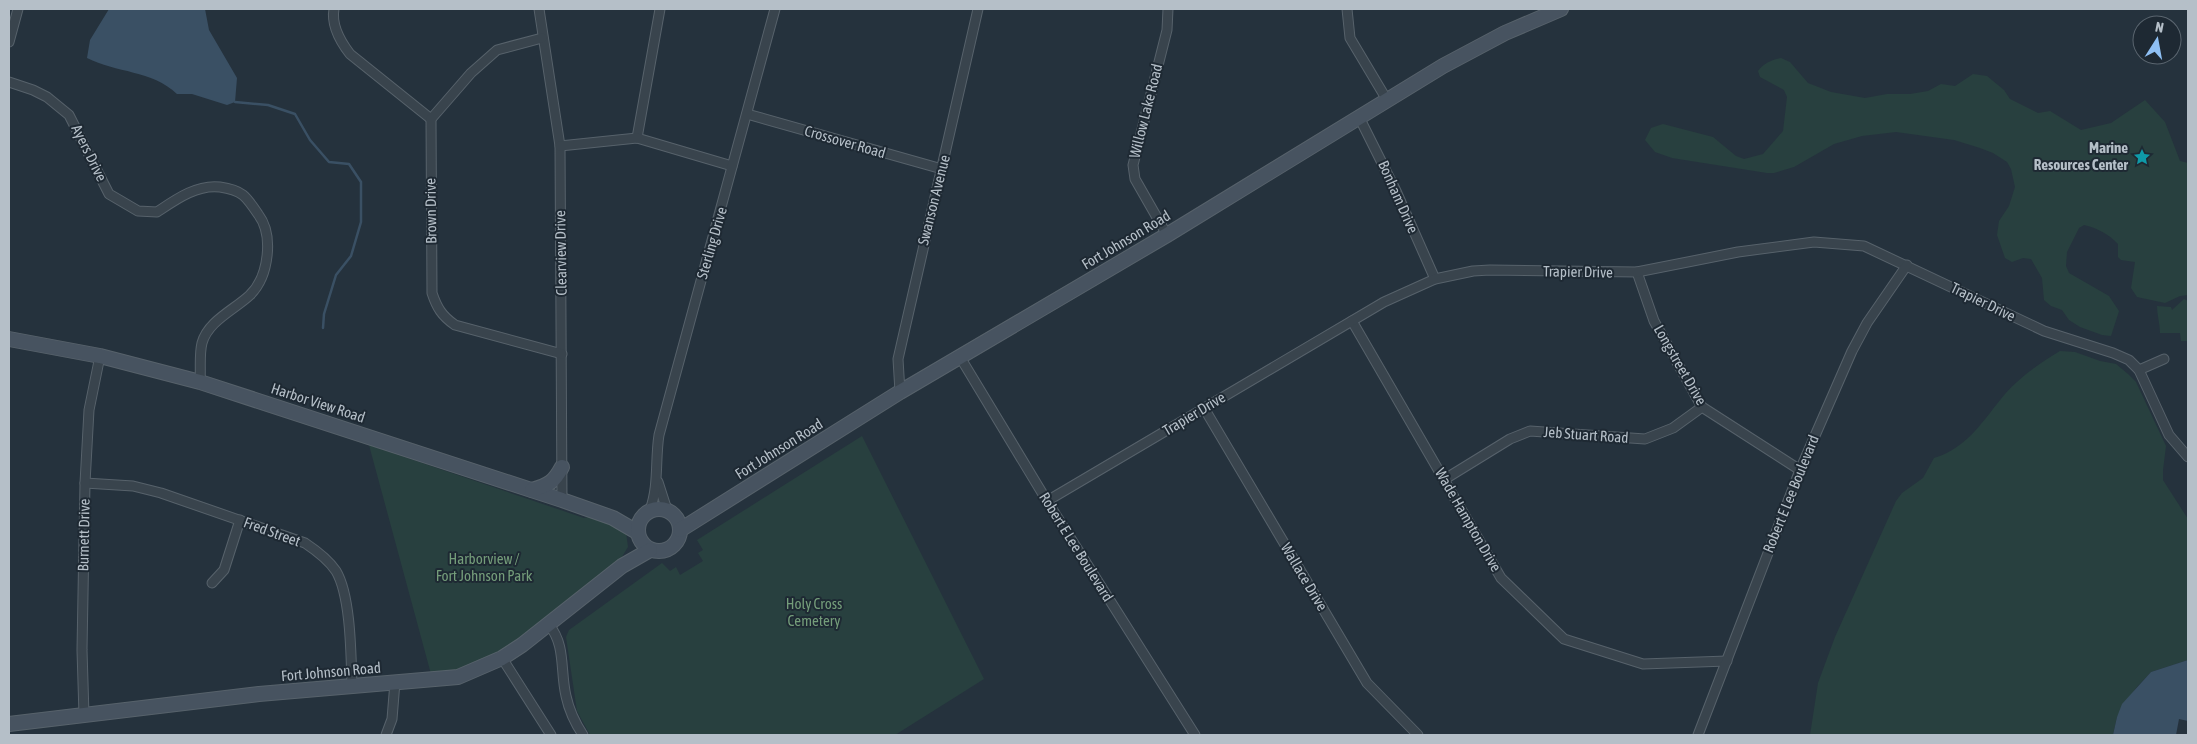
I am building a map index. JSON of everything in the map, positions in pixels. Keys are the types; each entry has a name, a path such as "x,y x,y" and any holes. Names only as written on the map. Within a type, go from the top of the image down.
{"main road":[{"name":"Fort Johnson Road","path":"674,519 713,510 900,392 1167,235 1446,64 1534,14 1561,9"},
{"name":"Harbor View Road","path":"9,339 100,356 200,382 562,500 613,518 638,534"},
{"path":"532,490 548,486 555,480 562,466"},
{"path":"661,508 674,519 678,540 672,547 662,551 650,550 641,542 638,526 647,513 661,508"},
{"name":"Harbor View Road","path":"613,518 630,519 647,513"},
{"name":"Fort Johnson Road","path":"622,566 636,544 638,534"},
{"name":"Fort Johnson Road","path":"9,724 259,694 458,676 502,658 549,625 622,566 650,550"}],"street":[{"path":"9,42 18,9"},
{"path":"334,9 332,18 342,43 350,54 430,120 471,72 496,50 542,38"},
{"name":"Clearview Drive","path":"538,9 560,146 562,500"},
{"path":"637,138 660,9"},
{"name":"Sterling Drive","path":"647,513 657,479 656,453 659,435 776,9"},
{"name":"Swanson Avenue","path":"900,392 898,360 927,226 942,169 978,9"},
{"name":"Willow Lake Road","path":"1167,235 1135,179 1133,165 1167,30 1168,9"},
{"path":"1347,9 1350,38 1387,100"},
{"name":"Ayers Drive","path":"9,82 33,90 46,97 69,115 109,194 138,211 157,212 174,200 194,190 215,187 235,189 248,200 262,219 269,244 263,271 251,294 215,323 202,343 200,382"},
{"name":"Crossover Road","path":"748,114 942,169"},
{"name":"Bonham Drive","path":"1359,117 1393,184 1434,279"},
{"name":"Brown Drive","path":"430,120 432,293 436,306 455,325 562,354"},
{"path":"560,146 637,138 732,166"},
{"name":"Trapier Drive","path":"1047,501 1384,302 1434,279 1455,274 1490,270 1637,272 1738,252 1814,242 1864,246 1907,264 2044,331 2117,354 2129,360 2139,370"},
{"name":"Robert E Lee Boulevard","path":"1698,735 1800,470 1852,351 1867,323 1907,264"},
{"name":"Longstreet Drive","path":"1637,272 1654,321 1702,407 1800,470"},
{"name":"Wade Hampton Drive","path":"1352,321 1500,578 1564,639 1643,664 1727,661"},
{"name":"Burnett Drive","path":"84,714 82,650 85,482 89,410 100,356"},
{"name":"Robert E Lee Boulevard","path":"960,357 1047,501 1195,735"},
{"path":"2164,359 2139,370 2162,423 2174,441 2188,456"},
{"name":"Jeb Stuart Road","path":"1445,480 1510,439 1530,431 1645,439 1673,428 1702,407"},
{"name":"Wallace Drive","path":"1204,408 1367,683 1418,735"},
{"name":"Sterling Drive","path":"657,479 674,519"},
{"name":"Fred Street","path":"85,482 146,489 305,543 320,553 336,571 343,587 352,686"},
{"path":"212,583 224,570 240,520"},
{"path":"549,625 559,642 565,695 570,712 583,735"},
{"path":"502,658 551,735"},
{"path":"386,735 392,719 395,682"}],"green space":[{"path":"1781,58 1790,62 1808,83 1831,92 1865,98 1887,94 1910,94 1928,91 1941,84 1955,86 1973,74 1987,76 2004,90 2010,99 2038,113 2050,111 2081,130 2111,123 2145,100 2165,122 2180,161 2188,163 2188,295 2180,296 2165,303 2137,297 2131,288 2135,262 2121,260 2118,257 2118,244 2111,237 2084,225 2079,228 2067,252 2066,266 2069,273 2109,296 2119,311 2111,336 2102,335 2080,327 2069,320 2062,310 2051,306 2044,300 2042,278 2031,259 2023,258 2012,262 2005,258 1997,235 1999,221 2009,206 2015,187 2011,169 2007,162 1993,153 1954,140 1896,132 1862,136 1834,144 1794,167 1774,173 1767,173 1672,158 1655,152 1645,140 1651,128 1663,124 1713,137 1736,156 1744,159 1763,154 1783,131 1787,97 1784,90 1760,77 1758,71 1768,62"},
{"path":"2184,299 2188,301 2188,341 2181,341 2180,333 2160,333 2157,309 2157,306 2171,307 2172,310"},
{"path":"2060,351 2075,352 2100,361 2116,364 2128,374 2136,382 2166,446 2163,480 2188,519 2188,660 2151,672 2136,688 2117,717 2113,735 1810,735 1818,683 1835,637 1896,501 1902,493 1923,478 1934,458 1946,453 1966,440 2017,382 2038,365"},
{"name":"Holy Cross Cemetery","path":"862,436 984,679 895,735 590,735 577,711 566,637 569,630 662,563 670,571 676,567 680,575 703,561 698,553 703,550 697,540"},
{"name":"Harborview / Fort Johnson Park","path":"369,445 584,518 595,517 606,520 626,532 628,547 620,560 519,640 478,664 454,671 431,674"}],"water":[{"path":"109,9 205,9 209,30 237,78 235,102 227,105 192,94 177,94 156,80 110,67 87,58 90,40"},
{"path":"2188,660 2188,721 2179,719 2176,735 2113,735 2122,704 2151,672"}],"waterway":[{"path":"235,102 268,105 295,114 310,140 329,162 349,164 361,182 361,222 351,256 336,275 324,314 323,328"}],"place":[{"name":"Marine Resources Center","path":"2142,157"}]}
